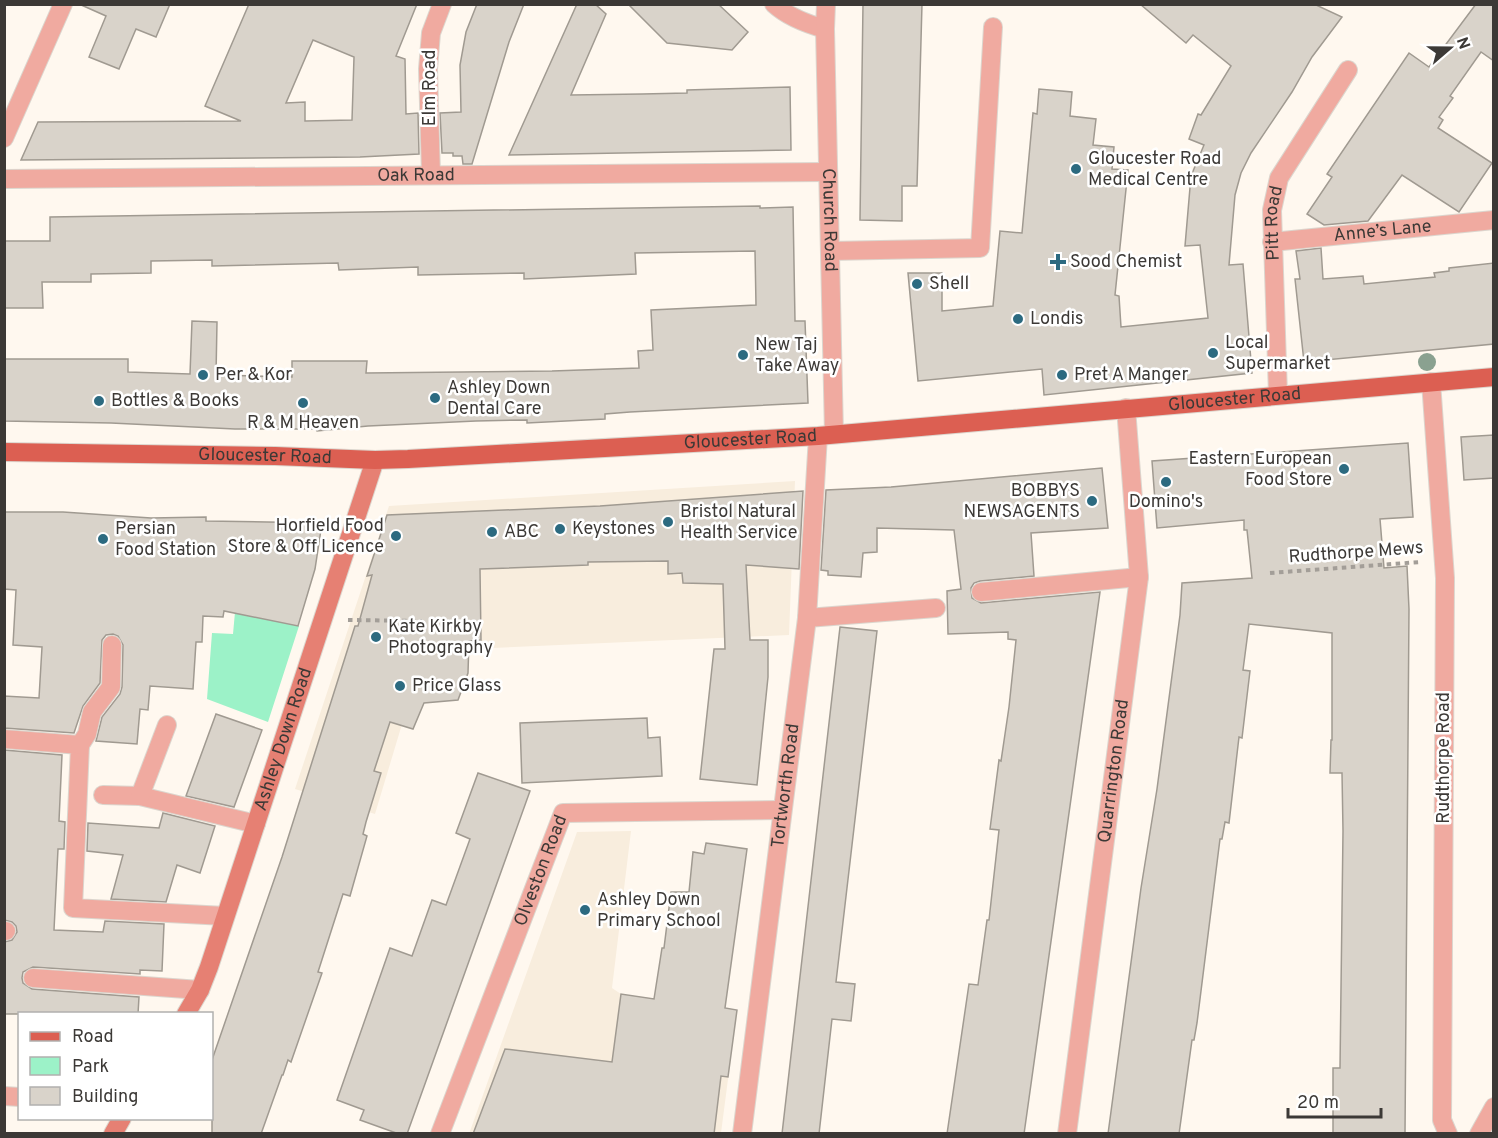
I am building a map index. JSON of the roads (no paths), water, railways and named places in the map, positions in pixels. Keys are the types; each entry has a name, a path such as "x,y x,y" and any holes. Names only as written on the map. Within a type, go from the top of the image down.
{"main road":[{"name":"Gloucester Road","path":"4,452 375,460 826,435 1494,377"},
{"name":"Ashley Down Road","path":"187,1012 200,990 375,460"},
{"path":"113,1134 121,1120"}],"street":[{"path":"4,138 63,4"},
{"name":"Elm Road","path":"431,175 428,69 430,33 442,4"},
{"path":"774,4 782,11 825,29"},
{"name":"Church Road","path":"826,4 830,251 826,435"},
{"path":"830,251 980,248 993,27"},
{"name":"Pitt Road","path":"1278,395 1272,210 1280,178 1348,70"},
{"name":"Oak Road","path":"4,179 828,172"},
{"name":"Anne’s Lane","path":"1272,242 1494,220"},
{"name":"Rudthorpe Road","path":"1431,382 1444,560 1442,1120 1448,1134"},
{"name":"Quarrington Road","path":"1067,1134 1139,577 1126,408"},
{"name":"Tortworth Road","path":"741,1134 807,618 826,435"},
{"path":"981,592 1139,577"},
{"path":"807,618 936,608"},
{"path":"112,645 111,687 92,712 87,734 80,745 73,908 225,916"},
{"path":"140,796 167,725"},
{"path":"4,739 80,745"},
{"path":"103,795 140,796 256,824"},
{"name":"Olveston Road","path":"440,1134 563,813 782,810"},
{"path":"33,978 200,990"},
{"path":"1479,1134 1494,1107"}],"place":[{"name":"Gloucester Road Medical Centre","path":"1076,169"},
{"name":"Sood Chemist","path":"1058,262"},
{"name":"Shell","path":"917,284"},
{"name":"Londis","path":"1018,319"},
{"name":"Local Supermarket","path":"1213,353"},
{"name":"New Taj Take Away","path":"743,355"},
{"name":"Per & Kor","path":"203,375"},
{"name":"Pret A Manger","path":"1062,375"},
{"name":"Ashley Down Dental Care","path":"435,398"},
{"name":"Bottles & Books","path":"99,401"},
{"name":"R & M Heaven","path":"303,403"},
{"name":"Eastern European Food Store","path":"1344,469"},
{"name":"Domino's","path":"1166,482"},
{"name":"BOBBYS NEWSAGENTS","path":"1092,501"},
{"name":"Bristol Natural Health Service","path":"668,522"},
{"name":"Keystones","path":"560,529"},
{"name":"ABC","path":"492,532"},
{"name":"Horfield Food Store & Off Licence","path":"396,536"},
{"name":"Persian Food Station","path":"103,539"},
{"name":"Kate Kirkby Photography","path":"376,637"},
{"name":"Price Glass","path":"400,686"},
{"name":"Ashley Down Primary School","path":"585,910"}]}
